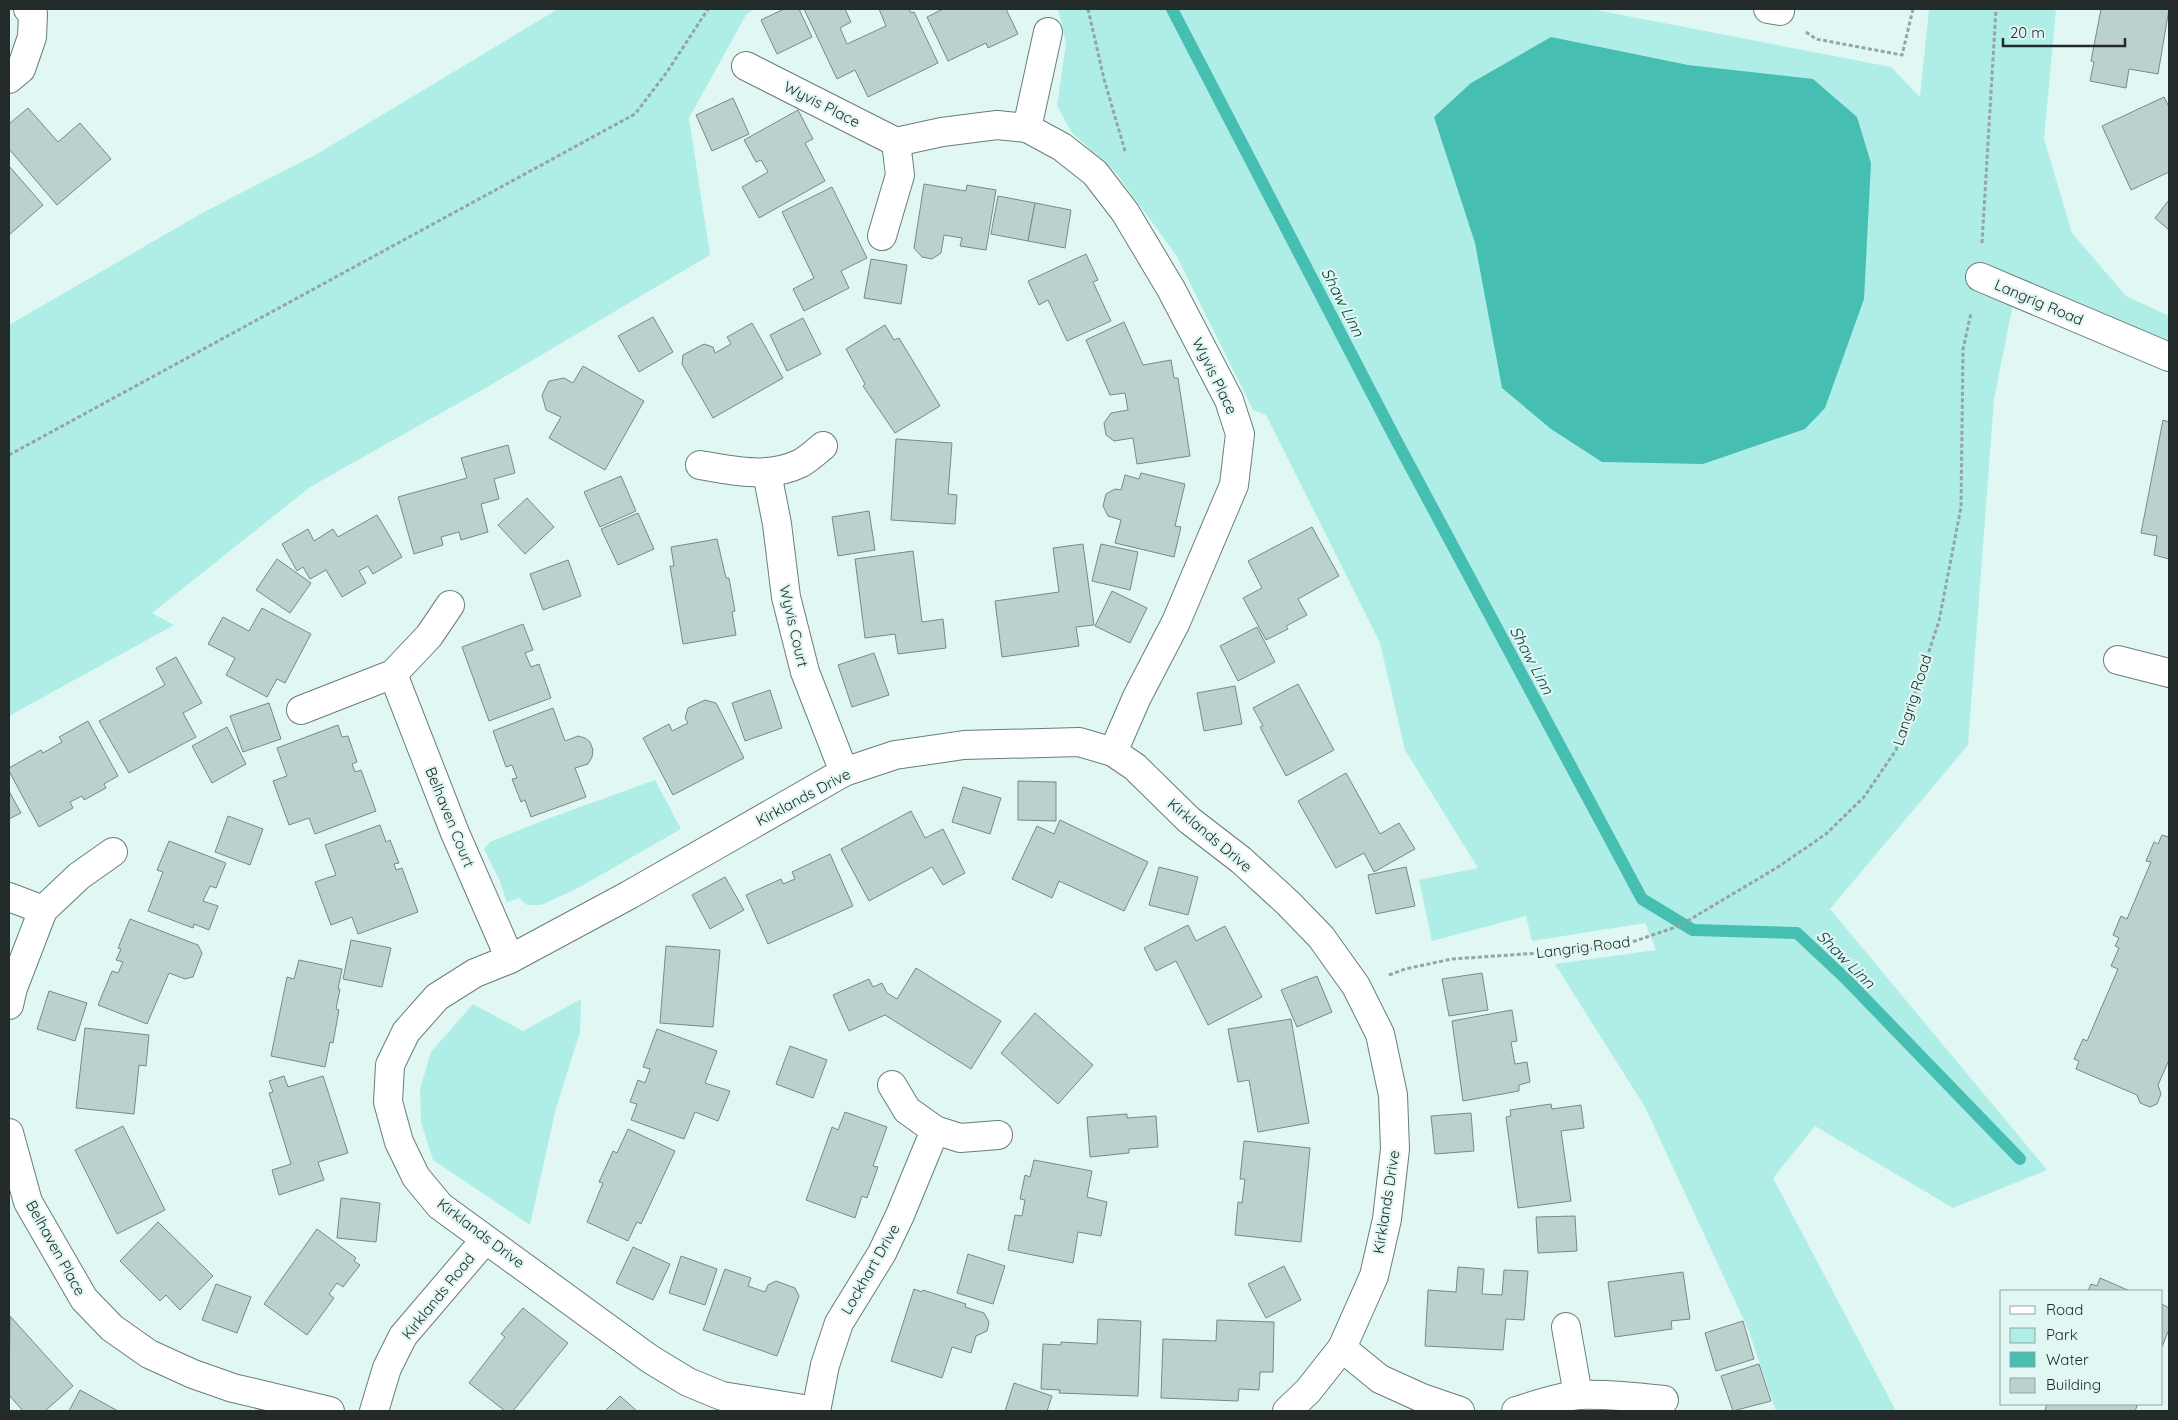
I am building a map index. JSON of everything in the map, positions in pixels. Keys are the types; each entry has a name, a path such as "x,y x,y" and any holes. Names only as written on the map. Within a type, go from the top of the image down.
{"street":[{"path":"9,79 20,69 32,37 33,14 28,9"},
{"path":"1027,128 1048,32"},
{"name":"Wyvis Place","path":"746,66 896,142 942,132 997,125 1027,128 1062,147 1095,173 1125,212 1171,289 1230,400 1240,434 1234,485 1176,622 1137,697 1113,752"},
{"path":"882,236 900,175 896,142"},
{"name":"Langrig Road","path":"1980,277 2169,357"},
{"path":"700,465 738,472 767,473 800,463 823,446"},
{"name":"Wyvis Court","path":"767,473 777,524 786,597 805,672 844,772"},
{"path":"301,710 393,674 429,636 450,605"},
{"path":"2118,660 2169,673"},
{"name":"Belhaven Court","path":"393,674 455,834 510,959"},
{"name":"Kirklands Drive","path":"816,1411 722,1396 688,1382 650,1359 440,1206 416,1177 399,1142 388,1102 390,1065 406,1032 438,997 475,973 510,959 629,895 844,772 896,755 964,745 1079,742 1113,752 1135,767 1189,820 1242,860 1288,903 1322,937 1356,986 1380,1034 1393,1095 1395,1149 1387,1219 1374,1276 1342,1348 1308,1391 1287,1411"},
{"path":"9,1005 43,910 79,876 113,852"},
{"path":"9,897 43,910"},
{"path":"892,1085 907,1110 935,1130 960,1138 998,1135"},
{"name":"Lockhart Drive","path":"816,1411 825,1365 839,1323 882,1253 935,1130"},
{"name":"Belhaven Place","path":"9,1133 28,1202 84,1299 112,1328 149,1354 193,1374 233,1388 330,1411"},
{"name":"Kirklands Road","path":"374,1411 387,1368 403,1336 485,1240"},
{"path":"1566,1327 1578,1395"},
{"path":"1342,1348 1380,1379 1422,1398 1460,1411"},
{"path":"1516,1411 1578,1395 1610,1395 1664,1400"}],"path":[{"path":"9,455 635,114 667,72 708,9"},
{"path":"1088,9 1104,79 1125,153"},
{"path":"1774,10 1816,39 1902,55 1913,9"},
{"path":"1980,277 1996,9"},
{"name":"Langrig Road","path":"1356,986 1405,969 1452,959 1584,950 1635,941 1679,926 1778,867 1826,834 1864,797 1896,750 1938,621 1961,507 1963,350 1980,277"}],"green space":[{"path":"558,9 754,9 746,15 689,118 710,255 489,386 310,487 152,613 174,625 9,716 9,325 204,212 317,154"},
{"path":"1058,9 1591,9 1891,67 1920,97 1929,9 2056,9 2044,139 2072,233 2126,296 2169,316 2169,346 2018,279 1994,399 1968,745 1830,909 2047,1170 1953,1208 1815,1126 1773,1178 1896,1411 1776,1411 1748,1329 1645,1107 1555,964 1656,950 1645,923 1532,941 1526,916 1432,941 1419,880 1478,868 1405,750 1380,643 1266,415 1253,410 1176,255 1116,173 1072,133 1057,106 1066,43"},
{"path":"655,780 681,829 578,888 541,905 527,905 519,898 507,902 499,879 484,849 490,842"},
{"path":"581,999 580,1032 556,1108 530,1225 433,1160 421,1122 420,1089 431,1052 473,1004 523,1031"}],"water":[{"path":"1551,37 1688,65 1813,79 1857,117 1871,163 1864,299 1825,408 1805,429 1703,464 1602,462 1551,429 1502,388 1475,243 1434,117 1471,83"}],"building":[{"path":"784,9 799,9 812,37 777,54 761,20"},
{"path":"804,9 845,9 851,22 840,28 847,44 886,26 879,9 909,9 911,13 914,12 938,63 868,97 855,70 837,79"},
{"path":"943,9 1006,9 1018,34 988,48 986,43 948,61 927,17"},
{"path":"2101,9 2169,9 2158,74 2129,69 2126,88 2090,81 2094,62 2091,61"},
{"path":"2164,97 2169,107 2169,172 2131,190 2102,126"},
{"path":"733,98 749,134 712,151 696,115"},
{"path":"28,108 58,142 80,123 111,159 57,205 9,149 9,124"},
{"path":"798,110 813,139 805,143 825,181 759,218 742,187 768,172 761,160 756,162 744,140"},
{"path":"9,166 43,205 9,235"},
{"path":"924,184 966,191 967,185 996,190 986,250 960,246 962,238 944,235 941,253 932,259 922,257 914,248"},
{"path":"832,187 867,258 841,271 849,288 804,311 793,289 814,278 782,212"},
{"path":"998,196 1035,203 1028,241 991,234"},
{"path":"2169,200 2169,230 2155,218"},
{"path":"1035,203 1071,210 1065,248 1028,241"},
{"path":"1086,254 1098,280 1093,282 1111,321 1067,341 1048,300 1039,305 1028,281"},
{"path":"871,259 907,265 901,304 864,298"},
{"path":"653,317 673,352 639,372 618,336"},
{"path":"803,318 821,354 787,371 770,335"},
{"path":"1124,322 1143,365 1171,360 1174,378 1178,378 1190,456 1137,464 1133,438 1114,441 1106,435 1104,423 1111,413 1128,410 1125,393 1110,395 1086,340"},
{"path":"752,323 783,378 713,418 682,364 683,355 704,344 713,347 715,353 731,344 727,337"},
{"path":"885,325 894,340 899,338 940,406 895,433 863,386 865,384 846,349"},
{"path":"583,366 644,401 605,470 549,438 561,417 546,410 542,395 549,381 564,378 573,383"},
{"path":"2163,420 2169,422 2169,559 2154,555 2157,536 2141,533"},
{"path":"896,439 952,443 948,494 957,495 955,524 891,520"},
{"path":"508,445 515,473 494,479 499,499 481,504 488,532 461,540 459,532 441,537 443,545 414,554 398,497 467,478 461,458"},
{"path":"1141,473 1185,484 1175,526 1181,527 1174,557 1115,543 1121,520 1108,516 1103,506 1106,494 1115,489 1121,490 1125,475 1139,479"},
{"path":"621,476 636,511 600,527 584,492"},
{"path":"527,498 554,527 525,554 498,525"},
{"path":"869,511 875,550 838,556 832,517"},
{"path":"638,513 654,549 618,565 601,529"},
{"path":"377,515 402,557 373,574 368,566 359,571 366,583 342,597 326,570 310,579 303,567 297,571 282,544 308,529 314,541 333,529 338,537"},
{"path":"1312,527 1339,576 1298,599 1307,615 1286,626 1288,629 1266,640 1243,598 1262,588 1248,561"},
{"path":"717,539 726,578 729,578 735,611 732,612 736,635 683,644 670,566 674,566 671,547"},
{"path":"1083,544 1094,625 1076,627 1079,646 1002,657 995,601 1059,592 1053,548"},
{"path":"1101,544 1138,552 1130,590 1092,581"},
{"path":"913,551 922,622 943,619 946,648 898,654 895,634 865,638 855,559"},
{"path":"277,559 311,583 290,613 256,590"},
{"path":"568,560 581,596 543,610 530,574"},
{"path":"1112,591 1147,608 1130,643 1095,626"},
{"path":"262,608 311,634 285,683 277,679 267,697 226,675 235,658 208,644 223,617 249,631"},
{"path":"523,624 533,650 525,653 531,667 539,664 551,698 489,721 462,647"},
{"path":"1257,627 1275,662 1238,681 1220,646"},
{"path":"874,653 889,695 852,707 838,665"},
{"path":"176,657 202,703 183,713 196,737 129,773 99,721 165,685 156,668"},
{"path":"1298,684 1334,750 1286,776 1260,727 1263,726 1253,708"},
{"path":"1235,686 1242,724 1204,731 1197,693"},
{"path":"770,690 782,728 745,741 732,703"},
{"path":"705,700 716,703 744,758 673,795 643,738 669,724 672,731 688,723 685,718 688,708"},
{"path":"269,703 281,739 243,752 230,716"},
{"path":"553,708 565,741 578,736 585,738 590,742 593,750 588,764 575,768 586,797 531,817 525,800 521,802 512,779 517,778 512,765 506,767 493,731"},
{"path":"88,721 118,776 104,784 106,788 84,800 82,796 70,802 73,808 39,827 9,768 41,750 43,753 62,742 59,737"},
{"path":"338,725 342,737 348,736 357,762 352,764 355,772 361,770 376,811 315,834 309,818 289,825 273,781 287,776 277,748"},
{"path":"227,727 246,764 212,783 192,746"},
{"path":"1346,773 1380,834 1399,823 1415,849 1374,872 1364,853 1336,868 1298,801"},
{"path":"1018,781 1056,782 1056,821 1018,820"},
{"path":"963,787 1001,798 990,834 952,822"},
{"path":"9,791 21,813 9,819"},
{"path":"911,811 925,838 943,829 965,873 943,885 932,867 869,901 841,849"},
{"path":"228,816 263,829 250,865 215,852"},
{"path":"1060,820 1148,862 1124,911 1059,881 1052,898 1012,879 1037,826 1054,834"},
{"path":"380,825 386,842 390,840 399,863 394,864 396,870 402,868 418,912 358,934 352,917 331,925 315,882 336,875 325,845"},
{"path":"2169,834 2169,1060 2158,1085 2161,1094 2157,1104 2150,1107 2140,1103 2137,1095 2076,1069 2079,1061 2074,1059 2083,1039 2087,1041 2118,969 2111,966 2119,948 2115,946 2119,938 2113,935 2121,916 2127,919 2151,862 2146,861 2154,842 2158,844 2162,835 2168,837"},
{"path":"169,841 226,863 216,888 210,886 203,901 218,906 209,930 194,924 193,928 148,911 163,872 157,870"},
{"path":"830,854 853,906 768,944 746,895 781,879 783,884 795,879 792,872"},
{"path":"1159,867 1198,877 1188,915 1149,905"},
{"path":"1406,867 1415,906 1376,914 1368,875"},
{"path":"725,877 744,910 710,929 692,895"},
{"path":"130,919 198,945 202,953 193,977 185,979 169,973 147,1024 98,1005 112,971 118,973 123,962 116,960 121,949 118,948"},
{"path":"1188,925 1196,941 1225,926 1262,997 1208,1025 1176,961 1156,971 1144,948"},
{"path":"351,940 391,948 382,987 343,979"},
{"path":"666,946 720,950 713,1027 660,1023"},
{"path":"299,960 342,969 336,1009 339,1010 333,1043 330,1042 325,1067 271,1056 287,977 294,979"},
{"path":"916,968 1001,1021 971,1069 885,1015 849,1031 833,995 869,979 873,987 882,983 887,993 897,999"},
{"path":"1482,973 1488,1010 1449,1016 1442,979"},
{"path":"1317,976 1332,1012 1297,1027 1281,990"},
{"path":"49,991 87,1003 75,1041 37,1029"},
{"path":"1512,1010 1517,1041 1511,1042 1515,1064 1527,1062 1530,1082 1519,1085 1519,1091 1463,1101 1452,1021"},
{"path":"1035,1013 1093,1065 1058,1104 1001,1053"},
{"path":"1291,1019 1309,1123 1258,1132 1249,1080 1238,1082 1228,1029"},
{"path":"85,1028 149,1035 146,1066 139,1065 134,1114 76,1108"},
{"path":"657,1029 717,1051 705,1083 730,1091 718,1121 695,1112 684,1139 631,1120 637,1104 630,1102 638,1080 645,1083 650,1069 643,1067"},
{"path":"790,1046 827,1060 813,1098 776,1084"},
{"path":"284,1076 288,1087 323,1076 348,1153 318,1162 324,1180 279,1195 272,1170 291,1164 269,1093 273,1092 269,1081"},
{"path":"1551,1104 1552,1109 1581,1105 1584,1128 1561,1131 1571,1201 1518,1208 1506,1117 1511,1116 1510,1110"},
{"path":"845,1112 887,1127 873,1166 878,1167 867,1198 862,1196 855,1218 806,1200 832,1127 838,1130"},
{"path":"1471,1113 1474,1151 1435,1154 1431,1116"},
{"path":"1127,1114 1127,1118 1156,1116 1158,1147 1129,1149 1129,1153 1090,1157 1087,1117"},
{"path":"123,1126 165,1210 117,1234 75,1150"},
{"path":"628,1129 675,1151 641,1224 637,1222 628,1241 587,1222 603,1183 599,1182 613,1151 617,1153"},
{"path":"1244,1141 1310,1148 1301,1242 1235,1235 1238,1202 1242,1203 1245,1179 1240,1179"},
{"path":"1034,1160 1092,1171 1087,1197 1107,1202 1101,1236 1078,1232 1073,1263 1008,1250 1015,1215 1022,1216 1025,1200 1020,1199 1025,1175 1030,1177"},
{"path":"341,1198 380,1203 376,1242 337,1238"},
{"path":"1575,1216 1577,1251 1538,1253 1536,1217"},
{"path":"158,1222 213,1276 180,1310 166,1295 160,1301 120,1261"},
{"path":"317,1229 356,1258 354,1261 360,1265 343,1287 337,1283 329,1294 334,1298 307,1335 264,1304"},
{"path":"633,1247 670,1264 653,1300 616,1283"},
{"path":"968,1254 1005,1266 993,1304 957,1293"},
{"path":"681,1256 717,1269 705,1305 669,1293"},
{"path":"1284,1266 1301,1300 1266,1318 1248,1284"},
{"path":"1458,1267 1484,1269 1482,1294 1502,1295 1504,1270 1528,1271 1524,1320 1506,1319 1503,1350 1425,1346 1428,1290 1456,1292"},
{"path":"725,1269 751,1278 748,1286 765,1292 768,1285 776,1281 795,1288 799,1296 777,1356 703,1330"},
{"path":"1683,1272 1690,1319 1671,1321 1672,1329 1615,1337 1608,1282"},
{"path":"2100,1278 2128,1290 2088,1290 2091,1284 2097,1286"},
{"path":"216,1284 251,1297 237,1333 202,1320"},
{"path":"914,1289 922,1292 923,1290 966,1304 965,1307 984,1313 989,1322 987,1331 976,1336 971,1353 952,1347 942,1378 891,1361"},
{"path":"2163,1305 2169,1308 2169,1329 2163,1344"},
{"path":"523,1308 568,1343 513,1411 505,1411 469,1383 505,1337 501,1334"},
{"path":"10,1316 73,1386 45,1411 23,1411 9,1395"},
{"path":"1098,1319 1141,1321 1138,1396 1059,1393 1060,1390 1041,1389 1043,1344 1061,1345 1061,1342 1097,1344"},
{"path":"1217,1320 1274,1322 1273,1372 1260,1372 1259,1390 1239,1389 1238,1401 1161,1398 1163,1339 1216,1341"},
{"path":"1743,1321 1754,1359 1716,1371 1705,1333"},
{"path":"1759,1364 1771,1401 1733,1411 1721,1376"},
{"path":"1014,1383 1052,1396 1047,1411 1005,1411"},
{"path":"80,1390 118,1411 69,1411"},
{"path":"620,1396 637,1411 605,1411"},
{"path":"2047,1405 2138,1405 2135,1411 2045,1410"}],"waterway":[{"name":"Shaw Linn","path":"1172,9 1395,438 1642,899 1693,930 1797,933 1847,980 2020,1159"}]}
